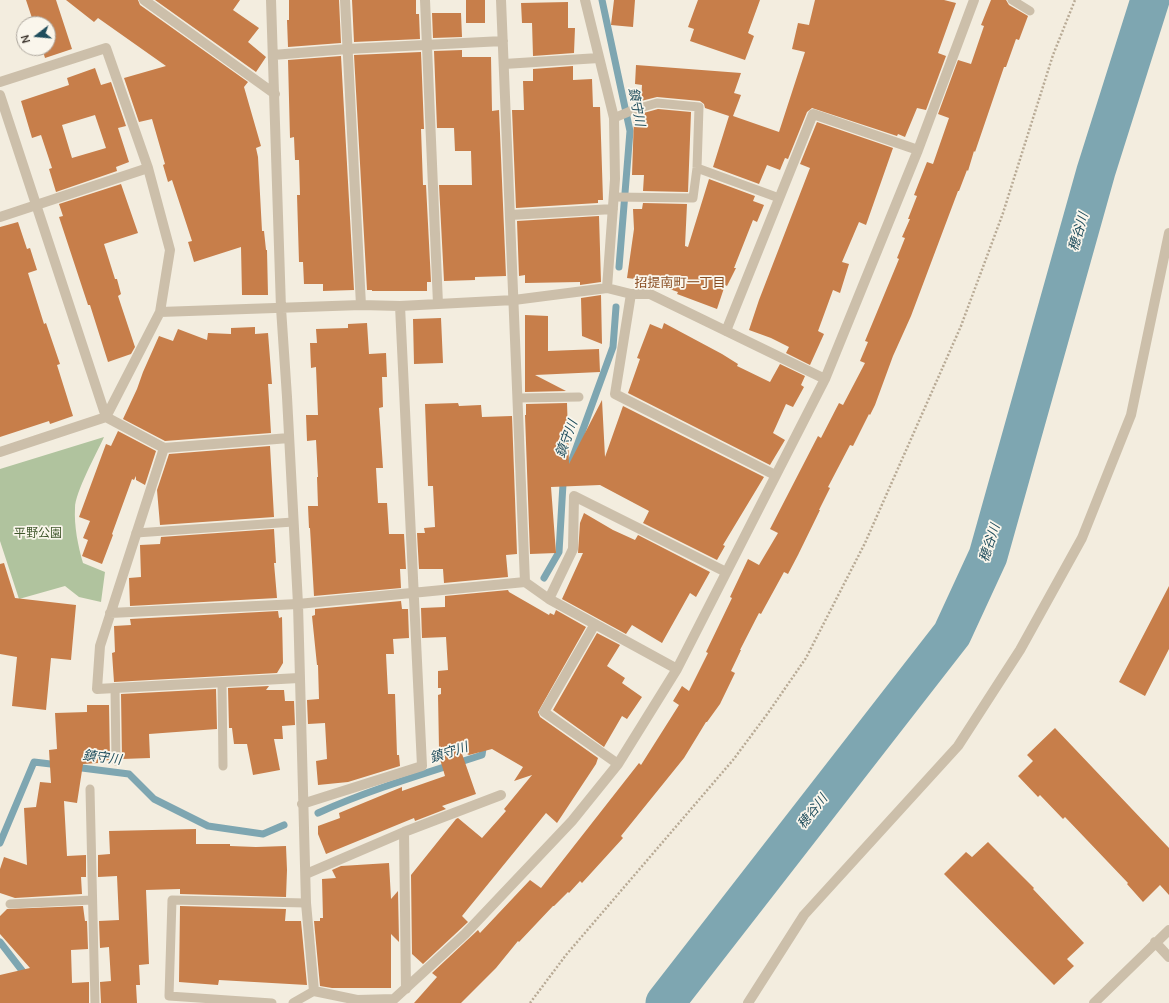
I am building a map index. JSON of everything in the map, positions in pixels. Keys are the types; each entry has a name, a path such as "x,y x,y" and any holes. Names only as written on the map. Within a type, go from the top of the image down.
{"street":[{"path":"144,0 275,94"},
{"path":"271,0 281,308 298,604 302,804 306,903 314,991 356,1002 394,999 464,934 572,821 618,764 677,669 825,379 918,150 974,0"},
{"path":"345,0 361,306"},
{"path":"425,0 438,304"},
{"path":"501,0 525,582"},
{"path":"585,0 599,58 618,117 616,179 622,197 613,209 607,288"},
{"path":"273,55 347,49 503,41"},
{"path":"0,82 106,48 148,168 170,250 160,312 106,417 0,452"},
{"path":"504,64 599,58"},
{"path":"0,95 106,417 164,448 289,438"},
{"path":"726,331 813,114 918,150"},
{"path":"0,217 148,168"},
{"path":"510,215 613,209"},
{"path":"748,1003 804,916 958,746 1020,650 1082,538 1132,415 1169,233"},
{"path":"160,312 400,306 514,300 607,288 632,294 650,294 825,379"},
{"path":"632,294 615,394 775,476"},
{"path":"302,804 422,766 400,306"},
{"path":"164,448 100,646 97,689 299,678"},
{"path":"549,600 573,549 574,496 726,572"},
{"path":"110,612 298,604 525,582 549,600 677,669"},
{"path":"595,624 544,712 618,764"},
{"path":"306,874 404,832 501,795"},
{"path":"404,832 406,989"},
{"path":"1094,1003 1169,930"},
{"path":"1155,942 1169,957"}],"lane":[{"path":"1012,0 1030,11"},
{"path":"618,117 633,110 657,103 699,107 697,168 693,198 622,197"},
{"path":"697,168 779,198"},
{"path":"518,398 579,397"},
{"path":"136,533 293,522"},
{"path":"222,682 223,766"},
{"path":"115,688 116,761"},
{"path":"90,789 95,1003"},
{"path":"10,904 92,900"},
{"path":"272,1003 168,996 172,900 306,903"},
{"path":"293,1003 314,991"}],"path":[{"path":"530,1003 570,950 734,760 768,714 806,658 865,542 961,326 1003,213 1053,55 1076,0"}],"green space":[{"name":"平野公園","path":"104,437 87,472 76,501 75,508 77,536 83,563 105,572 101,602 79,597 65,586 19,599 0,541 0,469"}],"building":[{"path":"26,0 56,0 72,49 56,54 56,16 31,16"},
{"path":"66,0 138,0 140,5 248,82 244,87 261,146 256,148 258,157 262,231 264,231 267,250 268,295 242,295 241,247 194,262 188,242 192,241 172,180 168,182 163,165 165,164 152,119 139,122 124,78 166,66 98,18 94,22"},
{"path":"155,0 240,0 233,10 259,28 248,42 266,57 256,72"},
{"path":"289,0 339,0 341,43 288,47 287,20 289,20"},
{"path":"352,0 416,0 416,14 419,14 420,39 354,42"},
{"path":"466,0 485,0 485,23 466,23"},
{"path":"614,0 635,0 633,27 611,25"},
{"path":"698,0 760,0 748,33 754,36 745,60 690,41 694,29 688,27"},
{"path":"815,0 944,0 956,3 938,53 946,56 926,110 917,108 905,137 898,134 897,136 812,108 807,112 788,159 785,158 780,170 767,165 759,184 713,167 729,116 705,108 704,104 700,101 657,97 641,101 642,85 635,84 636,65 741,73 734,93 741,95 733,116 779,132 805,52 792,49 798,23 809,25"},
{"path":"991,0 1006,0 1009,5 1028,16 1019,40 1016,39 1006,67 1004,67 968,171 967,170 958,191 911,316 893,356 875,405 853,446 850,445 828,487 830,488 820,510 788,574 784,572 761,614 759,613 731,671 735,673 720,704 706,722 684,758 621,836 623,838 582,883 580,881 569,893 568,892 553,906 519,942 518,941 496,968 461,1003 414,1003 437,977 432,973 478,930 480,933 530,880 541,888 639,763 641,765 679,705 673,701 682,686 689,691 708,653 706,652 732,598 730,597 748,559 759,565 778,533 770,529 818,436 821,438 839,403 843,405 865,363 860,361 868,342 865,341 899,259 897,258 905,238 902,237 910,219 908,219 917,196 914,195 927,162 933,164 949,118 938,114 958,60 971,64 984,26 981,25"},
{"path":"568,2 568,28 575,28 574,53 533,56 532,23 522,23 521,3"},
{"path":"432,13 461,13 462,37 433,38"},
{"path":"462,50 462,57 491,57 492,111 499,110 506,276 475,277 475,280 444,281 439,185 472,185 471,151 455,151 454,128 437,128 434,51"},
{"path":"421,52 424,129 421,129 423,185 426,185 431,282 427,282 427,291 367,290 354,55"},
{"path":"341,56 354,290 323,291 323,284 304,284 303,262 299,262 297,195 300,195 299,160 295,160 294,137 290,138 288,60"},
{"path":"573,66 573,80 592,79 593,107 600,107 603,200 598,200 598,203 516,208 512,110 524,110 523,81 533,81 533,69"},
{"path":"95,68 101,85 111,82 126,126 118,128 129,162 116,167 117,171 56,192 49,169 52,168 41,135 32,138 21,101 69,85 67,78","holes":["95,115 106,148 72,158 62,125"]},
{"path":"658,109 691,112 688,192 643,191 644,175 632,175 634,117 640,117 640,114"},
{"path":"817,122 893,148 866,225 859,222 842,262 849,264 840,293 833,290 818,331 824,334 810,365 786,353 789,347 771,338 749,330 759,300 810,168 800,164"},
{"path":"709,179 755,196 753,201 764,205 757,222 753,220 734,268 736,268 727,286 725,285 717,309 677,294 678,292 664,287 666,283 627,278 634,229 633,209 642,209 643,203 687,204 685,246 688,247"},
{"path":"121,184 138,233 104,244 115,279 117,279 121,294 118,296 135,347 131,354 108,362 59,217 63,216 59,204"},
{"path":"599,216 601,282 580,285 580,282 525,283 525,275 519,276 517,221"},
{"path":"18,222 27,249 30,248 37,270 28,273 44,324 46,323 60,364 57,365 73,416 50,424 49,421 0,437 0,227"},
{"path":"601,295 602,344 582,336 581,298"},
{"path":"525,315 548,316 548,351 599,349 600,372 535,375 566,391 525,392"},
{"path":"441,318 443,363 414,364 413,319"},
{"path":"367,323 369,354 386,353 387,377 382,377 383,407 379,408 383,468 376,468 378,503 387,503 389,534 404,534 406,569 400,569 401,588 314,596 308,506 318,506 318,477 316,440 307,441 306,415 318,415 316,367 311,368 310,343 317,343 316,329 348,328 348,324"},
{"path":"664,323 722,354 738,364 737,366 770,382 780,364 805,376 801,385 804,387 793,407 786,404 773,433 785,440 770,465 628,393 640,359 637,358 650,324 662,329"},
{"path":"255,327 255,334 268,333 272,384 268,384 271,433 165,441 123,419 159,336 173,341 178,329 207,340 208,333 231,334 231,328"},
{"path":"602,400 605,457 623,406 764,477 723,545 725,546 717,560 643,523 649,511 600,485 551,487 556,553 530,554 525,415 526,404 567,403 569,464"},
{"path":"458,403 459,406 481,405 482,417 512,416 517,554 506,555 508,577 444,583 443,569 419,569 417,533 425,533 424,528 435,527 433,486 428,486 425,404"},
{"path":"118,431 156,451 145,485 136,480 136,476 134,480 132,479 102,564 82,556 88,540 83,538 90,521 79,517 106,444 111,446"},
{"path":"270,446 274,517 160,525 157,490 169,454"},
{"path":"584,513 613,530 635,540 638,535 710,572 696,597 690,593 662,643 632,625 626,634 562,599 583,553 578,553 580,523"},
{"path":"274,529 276,563 274,563 277,598 130,606 129,578 141,577 140,545 160,544 161,537"},
{"path":"4,563 15,598 76,605 71,660 51,658 46,710 12,706 17,657 0,654 0,564"},
{"path":"1169,586 1169,649 1145,696 1119,682"},
{"path":"508,590 549,615 550,613 554,615 556,610 586,627 538,712 540,717 598,758 596,764 557,823 546,813 462,916 468,922 423,964 412,954 411,875 456,819 458,818 482,838 506,811 504,809 532,775 514,781 523,767 492,749 469,755 461,751 476,794 442,806 446,809 415,821 414,818 326,854 318,834 318,826 340,818 339,813 402,787 402,791 445,776 437,749 439,748 438,695 441,694 441,688 438,688 438,671 448,670 446,637 422,638 421,608 445,607 445,596"},
{"path":"401,601 402,609 408,609 409,638 393,639 394,654 386,654 388,694 395,694 397,755 399,755 400,766 348,782 318,785 316,761 327,759 325,723 308,724 307,700 319,699 318,665 312,616 315,615 315,609"},
{"path":"278,611 279,618 282,617 283,663 277,673 114,682 112,653 115,652 114,626 131,625 130,619"},
{"path":"597,633 620,645 607,666 625,678 622,683 642,697 627,719 622,716 604,747 553,710"},
{"path":"269,686 266,690 284,690 285,701 294,701 295,725 282,726 283,739 274,739 280,770 253,775 247,744 234,744 232,728 229,728 228,688"},
{"path":"216,689 217,729 149,734 150,758 122,759 121,694"},
{"path":"87,705 109,705 110,760 98,761 98,763 83,764 77,803 64,801 67,856 86,855 86,877 81,877 82,894 15,898 0,893 0,869 4,857 27,865 24,808 36,807 40,782 51,783 49,750 57,749 55,713 87,712"},
{"path":"1055,728 1169,848 1169,895 1160,885 1143,902 1127,884 1128,883 1065,817 1063,819 1040,795 1038,797 1018,776 1033,761 1027,755"},
{"path":"196,829 196,844 230,844 230,846 256,847 286,846 286,897 180,894 180,889 146,890 149,964 139,965 140,985 136,985 137,1003 101,1003 100,982 111,981 109,947 100,948 99,921 119,920 117,876 98,877 98,855 110,854 109,831"},
{"path":"988,842 1034,888 1033,889 1084,943 1067,959 1074,966 1054,985 944,874 966,852 972,857"},
{"path":"389,863 391,899 398,891 399,942 391,934 391,988 332,988 320,986 314,921 320,921 320,918 323,918 322,879 336,878 332,870 341,866"},
{"path":"83,906 85,921 87,921 88,949 71,950 72,983 89,982 89,1003 0,1003 0,975 30,968 0,934 0,916 7,909"},
{"path":"180,906 286,909 285,921 301,921 307,985 219,980 218,985 179,982"}],"waterway":[{"name":"鎮守川","path":"602,0 630,131 619,267"},
{"name":"穂谷川","path":"665,1003 952,634 988,556 1096,171 1150,0"},
{"name":"鎮守川","path":"570,465 613,347 616,307"},
{"name":"鎮守川","path":"544,578 559,552 563,484 565,478"},
{"name":"鎮守川","path":"318,813 379,789 482,755 484,742"},
{"name":"鎮守川","path":"0,843 34,762 59,765"},
{"name":"鎮守川","path":"74,767 129,774 154,799 208,826 263,834 284,825"},
{"name":"鎮守川","path":"0,942 27,977"}],"district":[{"name":"招提南町一丁目","path":"680,283"}]}
